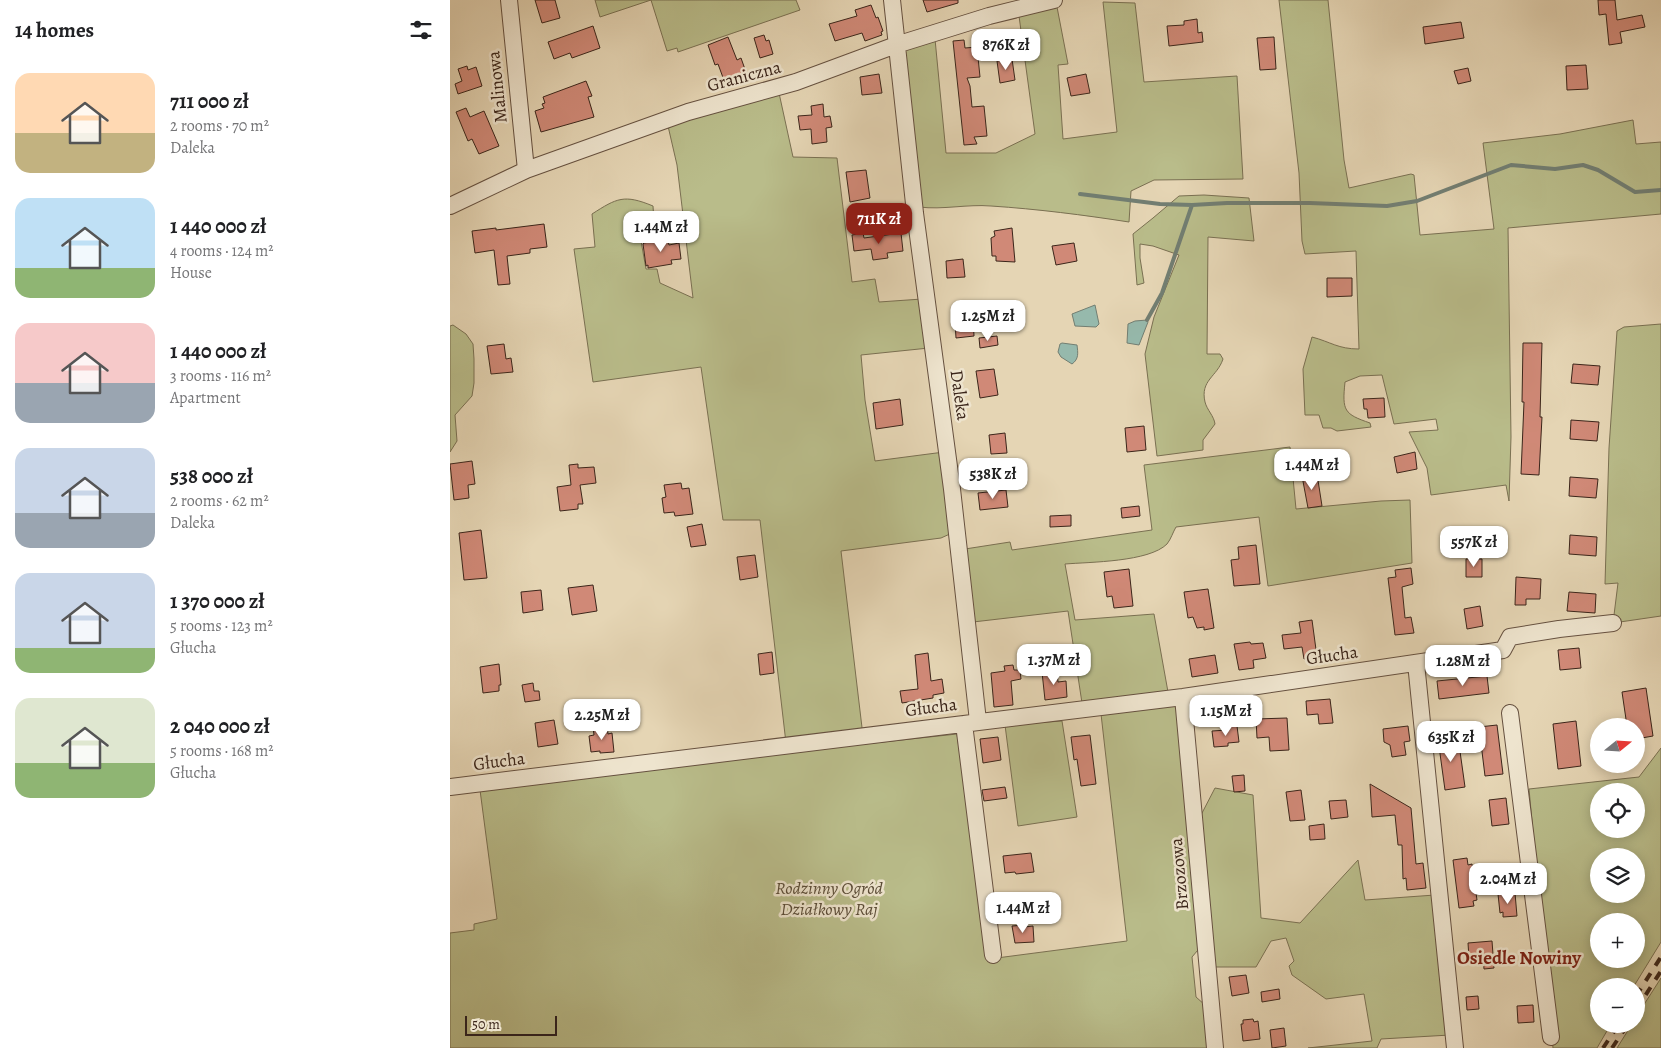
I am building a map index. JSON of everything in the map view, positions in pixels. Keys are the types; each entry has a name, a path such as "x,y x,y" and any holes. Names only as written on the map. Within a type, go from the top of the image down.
{"street":[{"name":"Malinowa","path":"509,0 526,170"},
{"name":"Daleka","path":"892,0 917,222 952,489 992,956"},
{"name":"Graniczna","path":"450,206 526,170 688,112 796,82 896,45 989,16 1054,0"},
{"name":"Głucha","path":"450,787 1183,697 1503,650 1510,637 1613,623"},
{"path":"1416,663 1455,1048"},
{"name":"Brzozowa","path":"1183,697 1215,1048"},
{"path":"1510,713 1551,1037"}],"green space":[{"path":"595,0 651,0 600,17"},
{"path":"651,0 796,0 800,10 678,52 677,48 667,51"},
{"path":"1279,0 1328,0 1344,160 1349,188 1411,174 1414,175 1420,235 1494,229 1483,143 1560,134 1633,120 1636,144 1661,142 1661,214 1508,228 1511,437 1509,501 1506,485 1431,495 1427,468 1409,432 1438,430 1436,419 1394,424 1382,375 1360,376 1345,382 1344,399 1347,410 1355,417 1370,423 1371,427 1337,431 1331,428 1323,428 1319,415 1305,415 1303,369 1312,337 1340,347 1359,349 1356,251 1305,254 1302,241 1299,173"},
{"path":"1103,2 1135,3 1144,82 1237,76 1243,179 1154,180 1131,191 1129,222 1060,212 991,206 919,207 902,48 935,39 946,153 996,153 1035,134 1019,16 1057,7 1068,64 1058,65 1063,139 1117,132"},
{"path":"779,93 793,157 837,158 852,282 875,279 879,302 922,299 929,348 861,355 865,400 875,461 944,452 952,533 941,538 841,551 863,736 786,743 760,520 723,520 701,367 593,382 574,249 595,247 592,214 608,204 628,199 653,206 655,238 641,241 646,269 657,269 660,283 693,298 677,165 668,126"},
{"path":"1204,195 1249,198 1254,241 1208,237 1207,354 1220,354 1223,359 1207,383 1204,395 1206,405 1215,424 1203,440 1203,450 1157,456 1145,354 1154,317 1179,255 1153,246 1140,244 1144,283 1137,285 1133,234 1179,196"},
{"path":"1661,324 1661,616 1613,623 1618,583 1605,584 1609,448 1617,331 1624,327"},
{"path":"453,325 466,334 473,344 474,383 472,396 455,415 457,441 450,452 450,326"},
{"path":"1290,447 1296,509 1410,500 1412,563 1268,586 1259,517 1176,527 1167,544 1158,550 1133,558 1065,564 1075,620 1154,614 1168,692 1082,703 1068,611 973,622 965,549 1010,542 1012,550 1152,530 1144,465"},
{"name":"Rodzinny Ogród Działkowy Raj","path":"1180,702 1203,944 1192,957 1196,997 1205,1005 1209,1048 450,1048 450,933 474,930 474,924 497,919 480,790 762,755 957,734 989,959 1127,941 1101,714"},
{"path":"1062,721 1077,817 1018,826 1005,725"},
{"path":"1661,748 1661,942 1639,978 1590,978 1590,1033 1606,1033 1597,1048 1553,1048 1529,789 1639,777 1642,773 1645,773 1645,769"},
{"path":"1215,788 1253,795 1261,918 1300,923 1358,860 1365,900 1435,895 1450,1035 1381,1039 1377,1048 1308,1048 1372,1041 1364,994 1326,999 1292,975 1289,966 1294,961 1286,938 1271,941 1256,967 1214,967 1201,815"},
{"path":"1661,978 1661,1048 1617,1048 1626,1033 1645,1033 1645,1003"}],"shaded area":[{"path":"1095,305 1099,324 1096,327 1075,326 1072,314"},
{"path":"1147,320 1148,322 1139,345 1127,343 1128,324"},
{"path":"1062,343 1077,345 1077,358 1072,364 1061,357 1058,352"}],"building":[{"path":"535,0 555,0 560,18 542,23"},
{"path":"923,0 958,0 958,3 927,12"},
{"path":"1598,0 1615,0 1617,20 1642,15 1645,27 1620,32 1622,43 1609,45 1606,14 1599,15"},
{"path":"871,5 876,18 878,17 883,31 881,32 882,35 865,41 862,33 835,41 829,24 857,16 855,10"},
{"path":"1197,19 1198,33 1202,32 1203,42 1169,46 1167,26 1184,25 1184,21"},
{"path":"1461,22 1464,38 1425,44 1423,27"},
{"path":"593,26 600,48 572,58 570,53 554,59 548,42"},
{"path":"764,35 766,41 769,40 773,54 760,58 754,38"},
{"path":"728,37 737,60 741,58 747,75 725,83 718,64 715,65 708,45"},
{"path":"1274,37 1276,69 1260,70 1257,38"},
{"path":"964,40 965,48 977,47 980,77 967,78 970,86 972,107 984,106 987,136 974,137 977,144 964,145 953,41"},
{"path":"1012,59 1015,80 1000,83 997,61"},
{"path":"1586,65 1588,89 1567,90 1566,66"},
{"path":"467,66 468,70 476,67 482,86 458,94 455,84 462,81 458,69"},
{"path":"1468,68 1471,81 1458,84 1454,71"},
{"path":"879,74 882,93 862,95 860,77"},
{"path":"1086,74 1090,93 1071,96 1067,78"},
{"path":"586,81 592,96 588,97 594,117 541,132 535,111 544,108 542,104 545,103 543,97"},
{"path":"823,104 824,117 830,116 832,127 826,128 827,142 812,144 811,129 800,130 798,116 812,115 811,106"},
{"path":"466,108 470,117 484,111 499,146 479,154 472,139 468,141 456,112"},
{"path":"866,170 870,198 850,202 846,172"},
{"path":"544,224 547,247 530,249 530,253 507,256 510,284 498,285 494,250 475,253 472,231"},
{"path":"1012,228 1015,262 996,261 996,256 992,256 991,238 995,236 994,231"},
{"path":"863,233 864,238 901,233 903,251 887,253 888,258 873,260 871,249 854,251 852,235"},
{"path":"661,240 661,242 668,241 669,245 679,243 681,259 671,260 672,264 648,268 648,265 646,266 643,244"},
{"path":"1074,243 1077,261 1056,265 1052,246"},
{"path":"963,259 965,277 947,278 946,261"},
{"path":"1327,278 1352,278 1352,296 1327,297"},
{"path":"973,317 974,336 956,338 955,322 963,321 963,318"},
{"path":"997,336 998,345 980,348 979,338"},
{"path":"1523,343 1542,343 1540,417 1542,417 1539,475 1521,474 1524,402 1522,402"},
{"path":"504,344 506,359 511,358 513,372 491,374 487,346"},
{"path":"1573,364 1600,366 1598,385 1571,383"},
{"path":"994,369 998,395 980,398 976,371"},
{"path":"1384,398 1385,417 1368,418 1367,409 1364,409 1363,399"},
{"path":"900,399 903,425 876,429 873,403"},
{"path":"1571,420 1599,422 1597,441 1570,439"},
{"path":"1144,426 1146,450 1127,452 1125,428"},
{"path":"1005,433 1007,453 991,454 989,435"},
{"path":"1415,452 1417,469 1397,473 1394,457"},
{"path":"472,461 475,484 468,485 469,498 454,500 450,464"},
{"path":"578,464 578,468 594,467 596,483 580,485 583,504 578,504 578,509 560,511 557,487 571,485 569,465"},
{"path":"1317,474 1322,506 1308,508 1302,476"},
{"path":"1570,477 1598,479 1596,498 1569,496"},
{"path":"681,483 682,489 689,488 693,514 675,516 674,512 664,513 662,498 666,497 664,485"},
{"path":"1006,490 1008,507 980,510 978,493"},
{"path":"1139,506 1140,516 1122,518 1121,508"},
{"path":"1071,515 1071,526 1050,527 1050,516"},
{"path":"702,524 706,545 691,547 687,527"},
{"path":"481,530 487,578 464,580 459,533"},
{"path":"1570,535 1597,537 1596,556 1569,554"},
{"path":"1256,545 1260,584 1234,586 1231,560 1239,559 1238,547"},
{"path":"755,555 758,577 740,580 737,557"},
{"path":"1466,559 1482,559 1482,577 1466,577"},
{"path":"1411,568 1413,584 1402,587 1405,618 1411,617 1414,633 1395,635 1388,578 1396,577 1395,570"},
{"path":"1129,569 1133,606 1114,608 1112,596 1107,597 1104,572"},
{"path":"1516,577 1541,579 1540,599 1526,599 1526,605 1515,605"},
{"path":"593,585 597,611 572,615 568,588"},
{"path":"1208,589 1214,628 1204,630 1204,627 1197,628 1193,617 1188,618 1184,592"},
{"path":"541,590 543,610 523,613 521,592"},
{"path":"1569,592 1596,594 1595,613 1567,611"},
{"path":"1480,606 1483,626 1467,629 1464,609"},
{"path":"1312,620 1317,657 1304,659 1302,647 1284,649 1282,635 1301,633 1299,622"},
{"path":"1250,642 1251,644 1263,643 1266,658 1253,660 1254,668 1239,670 1234,644"},
{"path":"1579,648 1581,668 1560,670 1558,650"},
{"path":"772,652 774,673 760,675 758,654"},
{"path":"928,653 931,681 942,679 944,693 933,695 933,698 902,703 900,691 918,689 915,655"},
{"path":"1215,655 1218,673 1192,677 1189,659"},
{"path":"499,664 501,685 499,685 499,691 483,693 480,667"},
{"path":"1013,665 1014,670 1020,670 1021,679 1011,681 1013,705 994,707 991,673 1005,671 1004,666"},
{"path":"1057,671 1058,682 1066,681 1067,697 1045,700 1042,672"},
{"path":"1487,676 1489,693 1439,699 1437,681"},
{"path":"533,683 534,691 539,691 540,700 525,702 522,685"},
{"path":"1646,688 1653,736 1645,737 1645,718 1626,718 1622,692"},
{"path":"1330,699 1333,723 1319,724 1318,714 1307,715 1306,701"},
{"path":"1287,718 1289,750 1270,751 1269,737 1257,738 1256,719"},
{"path":"554,720 558,744 538,747 535,723"},
{"path":"1576,721 1581,766 1558,769 1553,724"},
{"path":"1497,725 1503,774 1485,776 1479,727"},
{"path":"607,726 608,734 612,733 614,752 591,752 589,736 594,735 593,727"},
{"path":"1237,726 1239,742 1228,743 1228,746 1214,747 1212,731 1227,730 1226,727"},
{"path":"1408,726 1410,741 1404,742 1406,755 1392,757 1390,745 1384,742 1383,729"},
{"path":"1090,735 1096,784 1081,786 1077,759 1074,760 1071,737"},
{"path":"998,737 1001,760 983,763 980,739"},
{"path":"1458,737 1465,787 1445,790 1438,739"},
{"path":"1244,775 1245,791 1234,792 1232,776"},
{"path":"1370,784 1411,808 1416,864 1423,863 1426,888 1407,890 1406,878 1403,879 1402,845 1398,845 1395,815 1372,817"},
{"path":"1005,787 1007,798 984,801 982,790"},
{"path":"1301,790 1305,820 1290,821 1286,792"},
{"path":"1506,798 1509,824 1492,826 1489,800"},
{"path":"1346,800 1348,817 1331,819 1329,801"},
{"path":"1324,824 1325,839 1310,840 1309,826"},
{"path":"1031,853 1034,872 1005,873 1003,856"},
{"path":"1467,858 1468,865 1472,864 1477,900 1473,901 1474,906 1459,908 1453,860"},
{"path":"1515,893 1517,916 1503,917 1503,912 1500,913 1498,894"},
{"path":"1024,925 1024,927 1033,926 1034,942 1015,943 1012,926"},
{"path":"1492,941 1494,968 1484,969 1483,957 1469,958 1468,943"},
{"path":"1246,975 1249,993 1232,996 1229,977"},
{"path":"1279,989 1280,999 1262,1002 1261,992"},
{"path":"1478,996 1479,1009 1467,1010 1466,997"},
{"path":"1533,1005 1534,1022 1518,1023 1517,1006"},
{"path":"1253,1019 1254,1022 1258,1021 1260,1039 1243,1041 1241,1024 1243,1024 1243,1020"},
{"path":"1284,1028 1286,1046 1272,1048 1270,1030"}],"waterway":[{"path":"1080,194 1160,204 1310,203 1387,206 1417,201 1511,165 1555,169 1583,165 1598,170 1635,192 1661,190"},
{"path":"1147,320 1162,293 1192,205"}],"railway":[{"path":"1645,982 1661,957"},
{"path":"1645,996 1661,971"},
{"path":"1603,1048 1613,1033"},
{"path":"1612,1048 1622,1033"}],"district":[{"name":"Osiedle Nowiny","path":"1519,957"}]}
